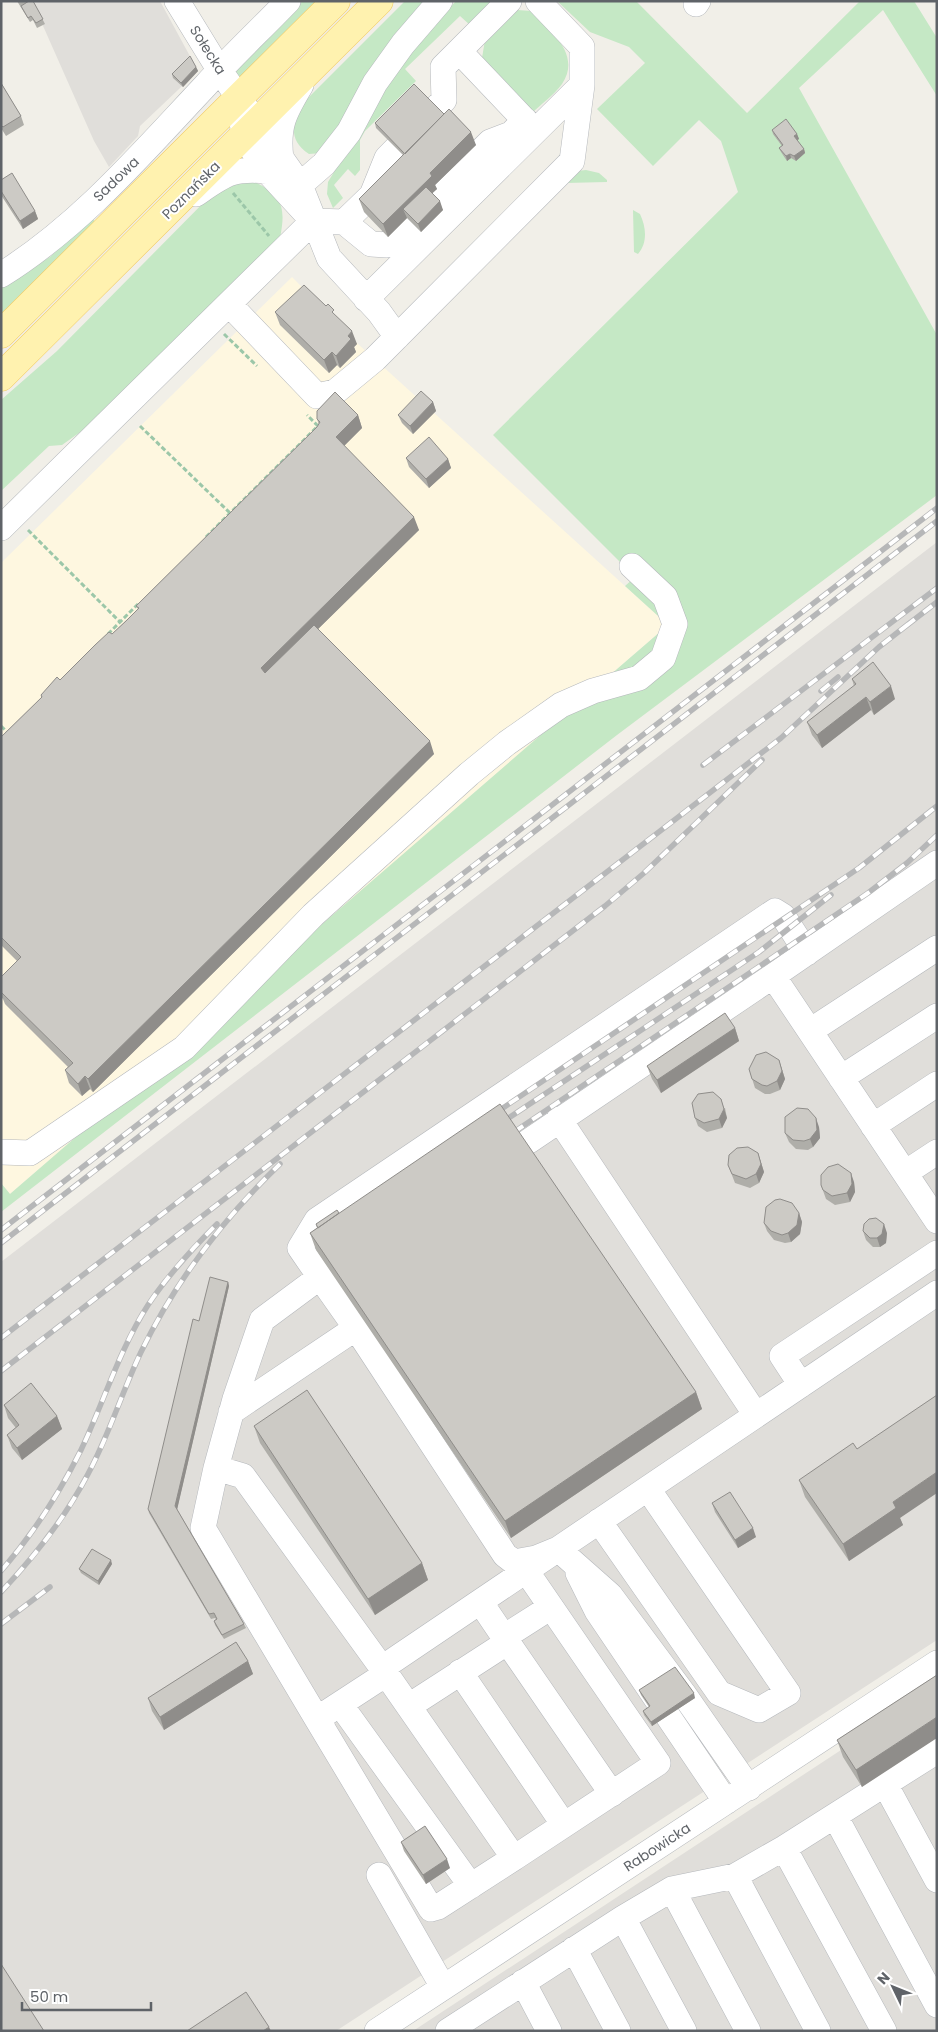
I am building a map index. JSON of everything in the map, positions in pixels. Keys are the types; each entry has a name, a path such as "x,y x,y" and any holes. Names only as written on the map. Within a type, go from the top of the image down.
{"main road":[{"path":"1,334 336,1"},
{"name":"Poznańska","path":"1,377 162,219 379,1"}],"street":[{"name":"Sołecka","path":"177,1 239,98"},
{"name":"Sadowa","path":"1,275 27,259 57,235 119,178 288,1"},
{"path":"300,185 324,164 349,132 381,76 403,44 440,1"},
{"path":"344,222 372,195 387,158 444,100 443,67 509,1"},
{"path":"229,304 310,403 335,392 397,337 572,160 582,85 582,47 538,1"},
{"path":"459,51 530,126"},
{"path":"274,165 282,119 310,71"},
{"path":"366,299 530,126 582,85"},
{"path":"239,98 250,131 313,221"},
{"path":"433,200 490,142 530,126"},
{"path":"162,219 228,173 274,165 300,185 329,258 397,337"},
{"path":"8,521 313,221 344,222 371,244 387,245 410,222"},
{"path":"1,1152 30,1153 184,1048 313,916 469,774 561,705 593,691 639,678 663,658 675,624 665,596 632,566"},
{"path":"529,1141 937,863"},
{"path":"749,1788 683,1693 610,1595 566,1556 514,1562 504,1555 356,1328 300,1248 317,1220 775,911 783,916 807,953"},
{"path":"810,1031 937,948"},
{"path":"773,976 937,1221"},
{"path":"842,1078 937,1016"},
{"path":"873,1126 937,1084"},
{"path":"559,1119 756,1415"},
{"path":"905,1173 937,1152"},
{"path":"801,1385 782,1356 937,1253"},
{"path":"320,1277 262,1320 231,1412 203,1528 431,1909 438,1908 658,1764 527,1572"},
{"path":"317,1719 527,1572 566,1556 599,1521 937,1293"},
{"path":"231,1412 356,1328"},
{"path":"216,1468 243,1476 409,1706 514,1858"},
{"path":"599,1521 719,1693 759,1710 788,1693 648,1489"},
{"path":"566,1556 597,1612 726,1802"},
{"path":"481,1603 612,1794"},
{"path":"409,1706 550,1607"},
{"name":"Rabowicka","path":"377,2031 937,1664"},
{"path":"460,1672 564,1825"},
{"path":"340,1704 471,1886"},
{"path":"448,2031 477,2023 524,1982 622,1918 672,1889 735,1876 784,1848 885,1784 935,1756"},
{"path":"885,1784 937,1880"},
{"path":"835,1816 937,2006"},
{"path":"784,1848 884,2031"},
{"path":"379,1875 443,1987"},
{"path":"735,1876 818,2031"},
{"path":"672,1889 748,2031"},
{"path":"622,1918 684,2031"},
{"path":"574,1949 618,2031"},
{"path":"524,1982 550,2031"}],"path":[{"path":"202,541 318,426 310,403"},
{"path":"140,426 230,514"},
{"path":"8,521 125,628"},
{"path":"102,640 146,596"},
{"path":"1,726 8,733"},
{"path":"1,740 15,726"}],"shaded area":[{"path":"32,1 160,1 198,71 140,126 138,136 109,167 94,141"},
{"path":"292,277 358,344 668,625 10,1194 1,1183 1,563"},
{"path":"937,542 937,1640 336,2031 1,2031 1,1262"},
{"path":"937,1687 937,2031 413,2031"}],"green space":[{"path":"297,1 320,1 240,80 232,66"},
{"path":"405,1 432,1 321,153 309,154 298,144 294,134 298,108"},
{"path":"456,1 498,1 471,26 460,16 405,69 416,81 365,131 360,140 360,170 355,176 348,169 334,185 343,198 333,208 327,194 328,182 394,71 429,29"},
{"path":"557,1 636,1 747,113 860,1 914,1 937,38 937,96 883,10 799,88 937,335 937,495 617,735 1,1212 1,1183 10,1194 668,625 625,586 635,577 493,435 738,192 721,141 699,120 653,166 597,109 645,63 629,47 590,32"},
{"path":"517,10 532,11 547,26 561,44 566,53 568,63 567,73 562,84 531,114 482,58 485,40"},
{"path":"586,170 599,173 607,182 565,183 577,171"},
{"path":"255,182 272,192 280,204 283,219 280,238 93,423 62,445 49,446 1,491 1,400 57,351 220,186"},
{"path":"633,210 640,214 645,229 645,239 638,254 634,252"},
{"path":"92,218 98,225 1,321 1,286 50,257"}],"building":[{"path":"29,1 33,1 43,19 36,23 31,16 28,18 21,6"},
{"path":"190,56 196,67 181,83 172,74"},
{"path":"1,83 21,116 3,127 1,125"},
{"path":"414,84 444,114 405,154 375,123"},
{"path":"449,109 471,132 430,173 432,176 383,224 359,199"},
{"path":"786,119 797,134 794,136 804,149 794,156 790,154 786,156 779,148 783,145 772,130"},
{"path":"12,173 35,211 20,221 1,191 1,180"},
{"path":"426,187 440,201 418,224 403,209"},
{"path":"304,285 326,306 328,304 334,310 332,312 352,331 348,336 351,339 336,356 332,352 324,360 275,312"},
{"path":"421,391 433,402 410,426 398,415"},
{"path":"335,392 358,415 336,437 414,517 261,668 265,673 314,625 430,741 88,1079 85,1076 78,1084 65,1070 73,1063 1,992 1,977 21,957 1,937 1,737 42,697 41,695 57,677 60,680 109,632 112,634 126,621 139,608 136,606 317,427 320,422 317,419 317,411"},
{"path":"429,437 448,459 426,479 406,458"},
{"path":"873,662 891,686 870,702 866,697 817,735 807,722 856,684 852,679"},
{"path":"725,1013 735,1028 657,1080 647,1066"},
{"path":"766,1052 779,1060 782,1071 777,1081 767,1086 752,1079 749,1069 756,1055"},
{"path":"713,1092 721,1099 724,1109 719,1119 704,1123 695,1118 692,1103 698,1094"},
{"path":"500,1104 696,1392 505,1521 310,1233"},
{"path":"797,1108 808,1109 816,1118 817,1130 810,1139 804,1141 793,1140 785,1133 785,1117"},
{"path":"748,1147 758,1153 761,1164 756,1174 746,1179 732,1174 728,1165 729,1155 737,1148"},
{"path":"838,1164 851,1173 852,1184 847,1193 832,1196 823,1190 821,1175 828,1167"},
{"path":"780,1199 792,1203 799,1213 797,1225 788,1233 782,1235 771,1231 764,1223 766,1207 775,1200"},
{"path":"337,1210 339,1213 318,1228 316,1224"},
{"path":"876,1218 884,1224 882,1234 877,1238 870,1238 863,1231 864,1224 869,1219"},
{"path":"210,1277 228,1282 175,1506 244,1624 222,1635 214,1621 217,1619 214,1613 209,1614 148,1509 193,1319 199,1321"},
{"path":"31,1383 57,1416 17,1448 7,1435 19,1425 4,1405"},
{"path":"307,1390 422,1563 368,1599 254,1426"},
{"path":"937,1395 937,1472 893,1502 896,1508 843,1544 799,1480 853,1443 857,1449"},
{"path":"730,1492 753,1528 735,1540 712,1503"},
{"path":"92,1549 111,1560 98,1581 79,1569"},
{"path":"236,1642 248,1661 160,1717 148,1698"},
{"path":"675,1667 694,1693 651,1722 643,1711 650,1706 639,1690"},
{"path":"937,1675 937,1717 856,1770 837,1740"},
{"path":"425,1826 447,1859 423,1875 401,1842"},
{"path":"1,1964 44,2031 1,2031"},
{"path":"246,1992 269,2027 263,2031 187,2031"}],"railway":[{"path":"1,1230 937,508"},
{"path":"1,1243 937,521"},
{"path":"703,765 937,588"},
{"path":"906,626 937,602"},
{"path":"1,1338 781,738 879,647 911,622"},
{"path":"821,691 838,677"},
{"path":"1,1371 605,906 644,873 762,760"},
{"path":"491,1116 859,868 937,806"},
{"path":"514,1132 868,893 907,863 937,835"},
{"path":"498,1125 759,952 831,895"},
{"path":"1,1592 49,1536 79,1490 96,1459 141,1352 154,1326 185,1276 239,1206 280,1164"},
{"path":"1,1571 35,1528 73,1466 112,1376 148,1305 198,1243 217,1224"},
{"path":"1,1624 50,1587"}]}
